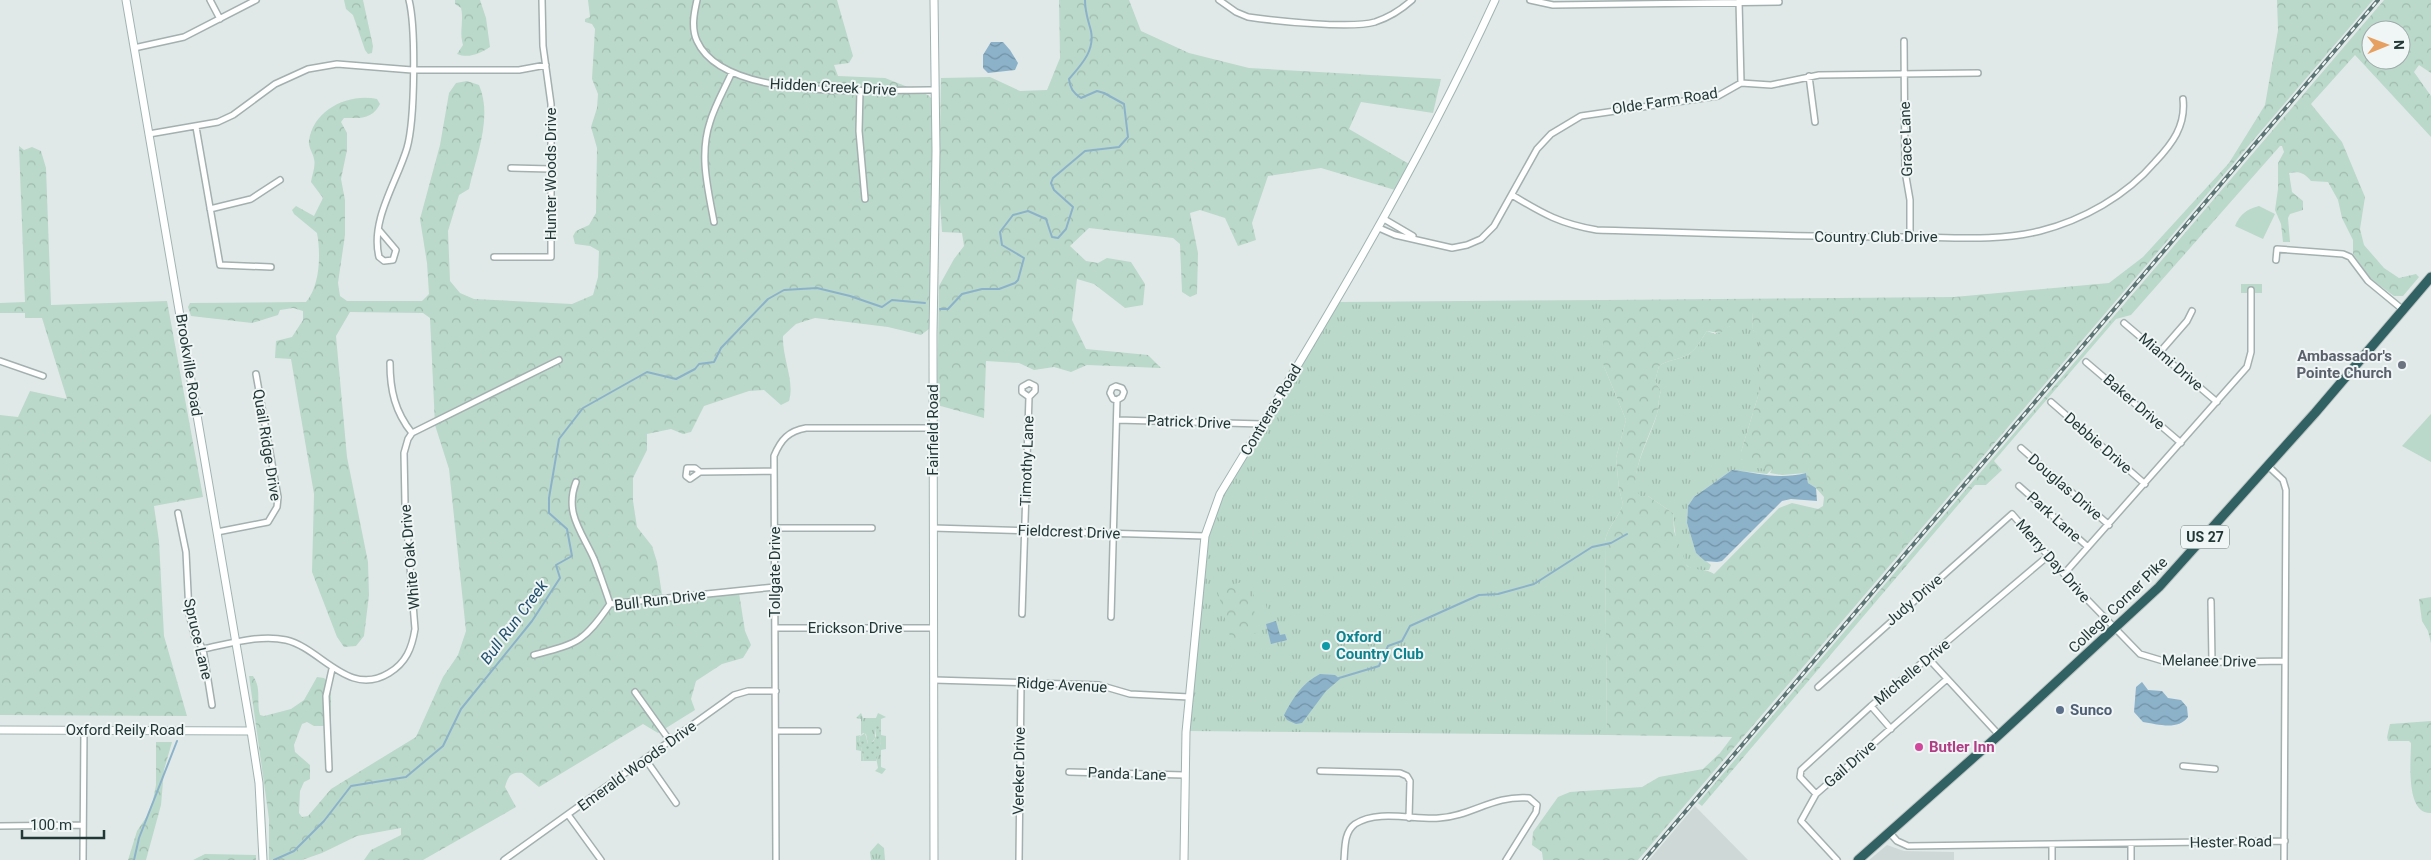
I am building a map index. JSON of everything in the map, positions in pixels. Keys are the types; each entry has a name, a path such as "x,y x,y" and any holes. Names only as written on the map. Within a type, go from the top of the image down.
{"highway":[{"name":"College Corner Pike","path":"1858,860 1999,735 2159,587 2268,466 2431,277"}],"street":[{"name":"Brookville Road","path":"126,0 251,731 259,783 263,860"},
{"path":"210,0 220,19"},
{"path":"134,48 184,37 256,0"},
{"path":"379,230 396,250 394,260 384,261 380,257 379,230 384,208 407,148 411,127 412,22 409,0"},
{"name":"Hunter Woods Drive","path":"494,257 550,257 551,104 546,65 542,0"},
{"name":"Hidden Creek Drive","path":"697,0 694,28 697,41 706,54 732,72 777,87 935,90"},
{"name":"Fairfield Road","path":"934,0 934,860"},
{"path":"1219,0 1236,12 1248,17 1355,24 1373,22 1388,17 1412,0"},
{"name":"Contreras Road","path":"1184,860 1184,775 1189,697 1205,536 1220,494 1341,296 1379,228 1460,76 1495,0"},
{"path":"1530,0 1553,5 1739,1 1779,2"},
{"path":"1739,1 1741,83 1771,85 1809,76 1978,74"},
{"name":"Grace Lane","path":"1904,41 1906,171 1910,200 1910,237"},
{"path":"149,134 218,122 233,115 275,84 308,69 337,64 412,70 520,70 546,65"},
{"path":"714,222 705,169 706,137 710,121 732,72"},
{"path":"1809,76 1815,122"},
{"name":"Olde Farm Road","path":"1379,228 1395,235 1415,238 1452,248 1467,245 1481,239 1494,226 1537,149 1551,134 1566,123 1581,116 1598,112 1718,96 1741,83"},
{"path":"860,90 859,139 865,199"},
{"name":"Country Club Drive","path":"1512,195 1549,217 1570,226 1597,230 2004,238 2041,231 2086,215 2118,196 2147,172 2163,154 2181,126 2184,115 2182,99"},
{"path":"196,127 220,265 271,267"},
{"path":"511,168 551,168"},
{"path":"210,209 251,199 280,180"},
{"name":"Olde Farm Road","path":"1384,219 1415,238"},
{"path":"2276,260 2277,249 2343,254 2350,257 2368,281 2402,309"},
{"path":"2064,574 2244,372 2250,359 2251,290"},
{"path":"2160,352 2187,321 2192,311"},
{"name":"Miami Drive","path":"2124,323 2217,402"},
{"path":"390,363 390,379 395,405 401,419 412,433 559,360"},
{"path":"0,361 43,376"},
{"name":"Baker Drive","path":"2086,362 2181,443"},
{"name":"Quail Ridge Drive","path":"216,532 268,522 277,507 278,497 256,374"},
{"name":"Timothy Lane","path":"1022,614 1029,397"},
{"path":"1111,617 1117,400"},
{"name":"Debbie Drive","path":"2051,402 2145,484"},
{"name":"Patrick Drive","path":"1117,420 1262,424"},
{"name":"Tollgate Drive","path":"776,860 774,456 778,445 794,430 806,428 933,428"},
{"name":"White Oak Drive","path":"202,649 274,638 294,642 307,649 332,668 354,678 366,680 382,677 395,669 406,658 412,645 414,615 405,504 404,453 412,433"},
{"name":"Douglas Drive","path":"2021,448 2108,526"},
{"name":"Hester Road","path":"1889,832 1898,841 1908,846 2285,841 2286,490 2279,475 2268,466"},
{"path":"700,472 774,472"},
{"path":"576,482 571,504 573,518 593,557 610,604"},
{"name":"Park Lane","path":"2019,486 2088,548"},
{"name":"Spruce Lane","path":"178,513 186,552 189,613 194,634 202,649 212,704"},
{"name":"Merry Day Drive","path":"2012,514 2115,629"},
{"name":"Judy Drive","path":"1818,687 2012,514"},
{"path":"775,528 872,528"},
{"name":"Fieldcrest Drive","path":"933,528 1205,536"},
{"name":"Michelle Drive","path":"1816,794 1800,777 1801,770 1871,706 2048,556"},
{"name":"Bull Run Drive","path":"534,655 571,645 584,638 610,604 775,587"},
{"path":"2211,601 2212,662"},
{"name":"Erickson Drive","path":"775,628 934,628"},
{"name":"Melanee Drive","path":"2115,629 2132,648 2155,660 2170,663 2285,661"},
{"path":"1928,658 1999,735"},
{"path":"329,769 326,696 332,668"},
{"name":"Ridge Avenue","path":"934,680 1099,685 1130,694 1189,697"},
{"name":"Gail Drive","path":"1837,860 1801,821 1816,794 1947,680"},
{"name":"Vereker Drive","path":"1019,860 1021,683"},
{"name":"Emerald Woods Drive","path":"504,860 569,816 734,696 748,691 776,691"},
{"path":"635,692 670,741"},
{"path":"1871,706 1891,729"},
{"name":"Oxford Reily Road","path":"0,730 251,731"},
{"path":"83,860 84,730"},
{"path":"776,731 818,731"},
{"path":"646,760 676,803"},
{"path":"2183,766 2215,769"},
{"path":"1320,771 1400,773 1407,776 1410,781 1409,818"},
{"name":"Panda Lane","path":"1069,772 1184,775"},
{"path":"1344,860 1345,843 1352,826 1371,819 1450,817 1491,802 1529,798 1537,805 1536,812 1506,860"},
{"path":"569,816 601,860"},
{"path":"0,826 83,825"},
{"path":"2284,860 2285,841"},
{"path":"2131,843 2131,860"},
{"path":"2052,844 2052,860"}],"shaded area":[{"path":"1695,806 1748,860 1649,860"},
{"path":"1887,845 1904,851 1954,852 1954,860 1869,860"}],"green space":[{"path":"344,0 363,0 373,46 372,53 368,54 365,50 353,15 346,9"},
{"path":"455,0 480,0 486,18 490,47 470,56 457,54 463,45 461,36 462,17 461,8 455,4"},
{"path":"588,0 837,0 853,56 849,63 834,65 838,76 885,78 928,95 933,100 932,301 929,329 921,335 888,327 815,318 796,324 783,336 790,386 789,401 781,405 764,390 749,391 704,406 691,432 683,434 671,429 647,434 647,450 633,478 633,501 637,527 652,546 657,562 663,601 739,593 745,631 751,645 743,658 722,664 696,681 691,699 695,710 658,733 643,724 539,787 522,773 513,774 509,777 505,787 516,807 423,860 364,860 371,850 401,835 401,828 357,836 322,853 302,860 269,860 269,819 249,676 253,676 256,681 260,715 264,716 291,709 304,700 317,677 324,678 331,685 331,719 326,726 314,726 307,722 302,724 294,745 295,752 310,765 310,779 304,782 300,791 299,813 302,817 308,816 331,789 416,737 443,677 458,655 466,631 449,469 435,425 430,318 423,313 350,312 336,336 347,457 368,562 369,595 364,636 356,646 344,647 337,637 312,572 314,494 291,359 275,358 276,341 292,337 303,320 303,311 293,308 280,310 278,315 252,323 191,316 188,307 190,303 306,302 317,279 319,250 317,233 294,214 292,210 296,206 314,216 323,198 311,182 315,165 309,143 312,130 317,121 334,106 344,101 366,98 377,99 380,104 373,113 365,117 344,118 341,122 347,133 347,150 341,179 345,200 345,235 338,283 340,296 347,301 422,301 429,294 427,263 420,219 440,145 449,93 456,83 467,81 479,85 483,97 484,123 469,189 459,195 448,231 450,281 460,293 474,299 572,304 593,295 598,277 599,251 590,246 575,244 573,236 576,231 589,225 596,213 597,148 591,127 597,108 598,94 592,79 595,29 592,24 585,22 585,19 590,17"},
{"path":"1059,0 1129,0 1141,31 1189,53 1249,68 1441,79 1433,113 1361,102 1349,129 1409,164 1395,190 1321,168 1268,176 1252,223 1256,240 1238,246 1225,218 1200,210 1190,213 1198,253 1197,294 1190,297 1182,292 1180,244 1173,238 1089,228 1070,246 1086,261 1098,263 1107,258 1131,262 1145,284 1143,305 1125,308 1094,284 1077,279 1072,320 1086,349 1148,355 1161,368 1087,365 1071,372 1054,367 1034,370 1019,363 986,361 984,418 937,405 939,286 954,259 964,246 962,233 942,232 939,188 941,78 990,77 1020,91 1047,90 1060,58"},
{"path":"2277,0 2373,0 1638,860 1543,860 1542,852 1532,845 1533,832 1558,797 1570,792 1642,787 1659,777 1703,769 1720,753 1732,737 1607,735 1605,541 1608,531 1623,504 1619,489 1616,458 1626,420 1603,364 1603,300 1954,297 2109,283 2143,257 2229,163 2265,105 2278,30","holes":["1736,312 1752,312 1753,330 1759,335 1759,393 1741,452 1741,459 1757,468 1772,469 1770,473 1782,475 1806,473 1808,483 1816,488 1824,497 1823,506 1818,509 1792,503 1779,508 1714,574 1687,566 1674,531 1673,513 1648,496 1640,496 1636,488 1636,479 1641,456 1658,411 1661,391 1655,381 1659,366 1692,352 1707,331 1720,333 1730,326 1729,332 1734,332 1736,329"]},
{"path":"2384,0 2431,0 2431,73 2419,65 2414,72 2431,96 2431,137 2369,70 2411,70 2411,20 2367,20"},
{"path":"2361,27 2361,61 2355,55 2311,104 2342,142 2365,197 2360,229 2364,245 2384,268 2399,278 2416,274 2419,277 2403,296 2394,296 2371,279 2353,254 2353,240 2342,218 2338,200 2328,182 2311,181 2302,173 2289,173 2292,192 2303,201 2303,210 2290,214 2288,218 2290,242 2283,242 2281,224 2275,210 2278,189 2278,163 2284,152 2282,146 2280,146 2131,315 2116,319 1994,461 2002,470 1986,485 1975,485 1702,806 1698,803"},
{"path":"19,146 24,150 32,147 41,151 46,168 51,305 167,301 203,497 154,506 159,541 164,636 187,716 0,715 0,415 18,417 30,391 67,399 42,318 25,318 25,313 0,313 0,303 25,302"},
{"path":"2259,206 2275,214 2263,239 2235,226 2244,213"},
{"path":"2241,284 2262,284 2262,293 2241,293"},
{"path":"1603,300 1603,364 1626,420 1616,458 1619,489 1623,504 1608,531 1605,541 1607,735 1189,731 1210,528 1221,498 1339,302"},
{"path":"1736,312 1752,312 1753,330 1759,334 1759,393 1741,452 1741,459 1772,469 1767,474 1732,470 1694,497 1688,506 1687,523 1696,553 1711,565 1709,570 1696,570 1685,563 1679,550 1673,513 1648,496 1640,496 1636,492 1636,473 1657,414 1661,391 1655,381 1659,366 1692,352 1707,331 1715,334 1730,326 1736,329"},
{"path":"2431,414 2431,462 2402,446"},
{"path":"1246,581 1260,632 1231,640 1217,589"},
{"path":"1262,590 1267,609 1258,611 1253,592"},
{"path":"2431,597 2431,643 2428,631 2422,621 2419,599"},
{"path":"861,713 863,718 876,718 878,713 886,717 881,719 881,735 886,736 886,749 881,750 881,767 886,769 882,774 875,771 878,768 876,757 881,742 878,725 875,724 875,738 871,744 868,744 866,734 863,733 861,735 861,719 856,718"},
{"path":"878,720 881,742 876,761 864,761 859,737 865,733 868,744 873,742 876,736 874,721"},
{"path":"2431,721 2431,813 2423,811 2417,805 2413,796 2410,773 2411,743 2409,741 2388,741 2387,737 2390,724"},
{"path":"861,735 859,737 864,761 861,761 861,751 856,750 856,736"},
{"path":"156,742 172,742 164,770 161,805 146,860 128,860 137,831 147,816 153,800 156,785"},
{"path":"878,843 884,848 885,860 871,860 870,852"},
{"path":"205,854 256,855 256,860 193,860"}],"water":[{"path":"991,42 1003,42 1010,50 1018,63 1015,70 988,73 983,68 983,55"},
{"path":"1732,470 1777,476 1806,473 1808,483 1816,488 1817,501 1791,499 1782,501 1722,561 1705,561 1696,553 1687,523 1688,506 1694,497"},
{"path":"1276,621 1280,635 1285,634 1287,640 1271,644 1266,624"},
{"path":"1320,674 1335,675 1340,679 1326,691 1302,723 1296,724 1287,720 1284,715 1295,697 1303,686"},
{"path":"2142,682 2148,690 2162,691 2168,698 2181,700 2187,707 2188,717 2179,724 2173,725 2143,722 2134,712 2136,687"}],"waterway":[{"name":"Bull Run Creek","path":"940,309 948,309 962,294 982,289 999,289 1015,283 1018,280 1024,258 1002,245 1000,232 1013,215 1028,211 1046,219 1052,237 1058,238 1066,229 1073,207 1054,190 1051,183 1053,178 1085,151 1119,147 1128,137 1124,104 1097,91 1081,98 1070,85 1069,79 1086,57 1091,45 1092,38 1085,0"},
{"name":"Bull Run Creek","path":"274,860 294,851 324,821 351,786 406,777 443,746 461,709 532,621 560,578 556,565 572,556 567,529 549,513 549,498 559,439 583,408 647,372 676,379 695,369 699,364 714,362 721,348 768,299 784,290 817,288 850,296 882,307 892,300 925,303"},
{"path":"1339,678 1379,666 1388,646 1402,641 1410,626 1479,595 1498,594 1534,584 1592,547 1611,543 1627,534"},
{"name":"Bull Run Creek","path":"134,860 139,838 177,741"}],"railway":[{"path":"1644,860 2378,0"}],"place":[{"name":"Ambassador's Pointe Church","path":"2402,365"},
{"name":"Oxford Country Club","path":"1326,646"},
{"name":"Sunco","path":"2060,710"},
{"name":"Butler Inn","path":"1919,747"}]}
